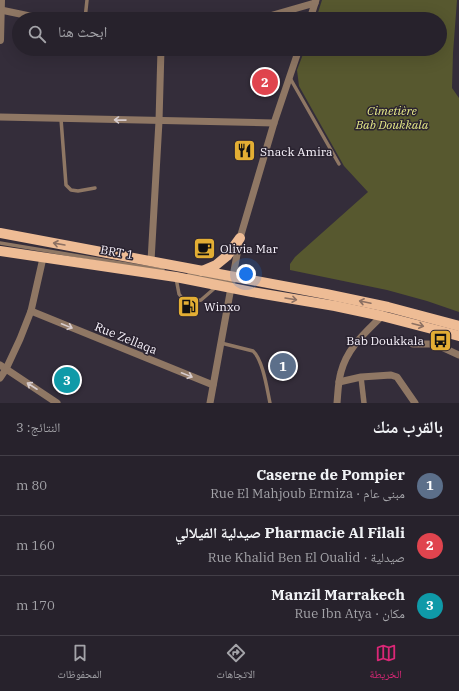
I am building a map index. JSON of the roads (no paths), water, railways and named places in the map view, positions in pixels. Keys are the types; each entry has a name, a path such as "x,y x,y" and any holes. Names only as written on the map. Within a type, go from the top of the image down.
{"main road":[{"path":"0,233 201,271 231,282 252,292 335,306 382,316 459,336"},
{"path":"201,271 216,264 227,256 240,238"},
{"path":"0,250 43,258 176,277 218,286 231,282 254,281 388,307 459,326"}],"street":[{"path":"0,40 1,0"},
{"path":"281,12 316,1"},
{"path":"312,12 316,1"},
{"path":"0,10 12,12"},
{"path":"151,261 159,121 161,56"},
{"path":"210,403 240,238 274,123 297,56"},
{"path":"0,117 274,123"},
{"path":"0,378 3,367 20,339 31,311 43,258"},
{"name":"Rue Zellaqa","path":"31,311 213,385"},
{"path":"337,403 339,382 343,367 352,348 382,316"},
{"path":"413,344 435,344 459,355"},
{"path":"3,367 57,403"},
{"path":"339,382 361,377 391,375 398,377 415,403"},
{"path":"361,377 364,403"}],"lane":[{"path":"86,12 87,0"},
{"path":"290,77 339,164"},
{"path":"61,119 66,185 71,190 78,191 95,188"},
{"name":"BRT 1","path":"0,243 165,270"},
{"path":"188,274 231,282"},
{"path":"176,277 179,294 182,298"},
{"path":"196,301 202,300 218,286"},
{"path":"221,343 253,351 257,354 270,403"}],"place":[{"name":"Pharmacie Al Filali صيدلية الفيلالي","path":"265,82"},
{"name":"Snack Amira","path":"245,151"},
{"name":"Olivia Mar","path":"205,248"},
{"name":"Winxo","path":"188,306"},
{"name":"Bab Doukkala","path":"440,340"},
{"name":"Caserne de Pompier","path":"283,366"},
{"name":"Manzil Marrakech","path":"67,380"}],"park label":[{"name":"Cimetière Bab Doukkala","path":"392,117"}]}
